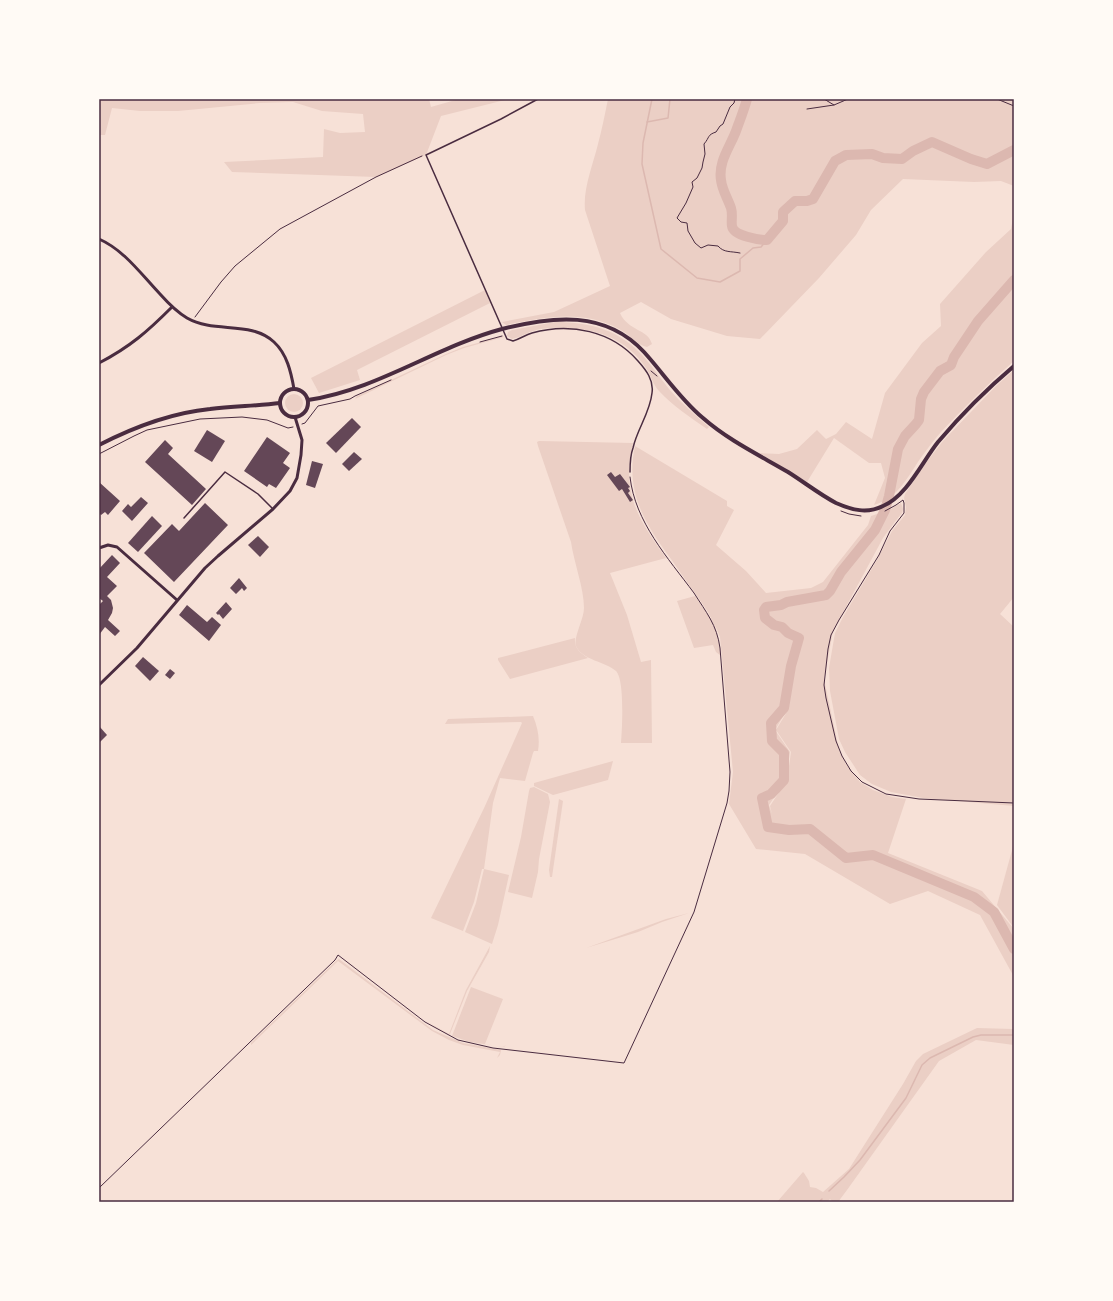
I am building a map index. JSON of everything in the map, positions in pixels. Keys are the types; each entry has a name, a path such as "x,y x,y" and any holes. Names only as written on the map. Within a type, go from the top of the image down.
{"street":[{"path":"99,239 111,245 124,255 172,307 193,321 211,326 249,330 268,338 280,348 286,359 294,389"},
{"path":"99,362 124,349 172,307"},
{"path":"308,400 334,395 357,388 450,347 502,329 550,320 574,319 590,321 614,329 639,347 680,396 728,437 788,472 826,498 845,507 864,511 878,509 894,500 904,490 941,439 994,384 1014,366"},
{"path":"294,389 303,392 308,400 307,408 304,412 295,416 290,416 285,413 280,404 284,393 288,390 294,389"},
{"path":"99,445 130,430 151,422 180,414 210,409 280,404"},
{"path":"99,685 137,648 177,600 218,556 273,509 290,491 297,478 302,440 295,416"},
{"path":"99,548 108,544 117,547 177,600"}],"lane":[{"path":"538,99 502,119 426,154 502,329 508,339 513,341 530,333 554,329 575,329 597,333 610,338 623,346 646,370 652,383 652,393 649,406 632,448 630,472"},
{"path":"184,518 225,472 258,494 273,509"}],"path":[{"path":"734,99 734,103 730,107 723,124 716,132 709,135 704,144 705,154 702,168 697,178 692,182 692,187 686,203 677,218 681,222 687,223 688,231 694,243 701,248 708,245 718,246 721,250 729,253 740,253"},
{"path":"824,99 834,105"},
{"path":"807,109 834,105 848,99"},
{"path":"997,99 1014,106"},
{"path":"193,321 221,282 235,266 280,229 376,177 426,154"},
{"path":"646,370 647,369 656,375"},
{"path":"99,454 148,430 200,419 242,417 267,420 288,428 305,423 318,406"},
{"path":"99,1188 335,960 338,955 425,1022 458,1040 493,1048 624,1063 694,912 727,803 730,772 720,648 716,630 706,611 644,522 633,493 630,472"},
{"path":"900,503 903,500 905,509 904,513 890,531 879,555 839,620 828,648 824,685 836,741 842,756 851,771 862,782 886,794 919,799 1014,803"}],"shaded area":[{"path":"99,99 429,99 431,107 459,99 509,99 441,116 426,155 376,177 232,172 224,162 323,157 324,129 340,133 365,132 363,114 322,111 293,102 260,103 178,111 140,111 112,108 105,135 99,135"},
{"path":"608,99 1014,99 1014,186 1001,181 974,182 903,179 871,210 856,235 819,278 760,339 727,336 671,319 641,302 620,313 628,323 650,339 652,344 647,347 640,344 619,329 592,319 563,316 535,319 506,325 502,322 554,312 610,286 585,210 585,193"},
{"path":"1014,213 1014,361 977,395 941,432 896,492 889,498 874,505 885,478 881,463 869,463 834,438 807,482 759,453 779,454 797,449 817,430 826,439 836,434 846,422 872,439 885,393 922,343 941,326 940,304 986,252 1011,229"},
{"path":"485,290 490,303 357,370 360,380 319,393 311,378"},
{"path":"555,322 568,322 593,326 604,329 625,340 644,357 678,399 709,427 707,429 670,402 657,389 648,371 636,356 625,346 613,339 599,333 570,328 540,329 512,339 507,336 508,332 512,330"},
{"path":"503,336 504,337 464,348 446,355 355,399 357,396 446,354 463,347"},
{"path":"1014,370 1014,597 1000,614 1014,627 1014,806 923,798 891,792 872,784 860,775 845,752 839,739 830,691 829,668 835,633 892,531 905,515 905,494 925,464 943,441 996,386"},
{"path":"290,394 298,394 303,399 301,410 298,412 290,412 285,407 285,399"},
{"path":"537,442 633,443 629,477 634,505 647,531 666,558 610,573 627,615 641,662 651,660 652,743 621,743 622,694 619,676 612,668 583,655 576,646 576,638 584,612 584,600 571,542 538,446"},
{"path":"635,446 727,501 727,506 734,510 716,545 746,571 766,593 811,588 823,582 868,525 871,516 889,510 901,503 903,509 902,513 883,538 833,631 824,679 839,750 847,766 860,782 873,790 892,797 906,799 888,853 982,891 1014,929 1014,977 980,915 928,891 890,904 805,854 756,849 729,804 733,772 720,637 715,625 721,656 716,652 713,645 694,648 677,601 695,596 713,622 708,612 653,533 646,520 635,493 633,463","holes":["794,646 788,710 776,730 791,752 787,780 770,806 772,814 769,805 786,780 790,752 775,730 787,710"]},
{"path":"575,638 575,645 578,650 588,658 510,679 498,660 498,658"},
{"path":"533,716 538,734 538,751 534,751 533,753 525,781 500,778 493,803 484,869 482,869 474,902 463,931 431,918 485,806 522,723 445,724 448,719"},
{"path":"613,761 608,780 553,795 534,786 534,783"},
{"path":"534,787 548,794 550,802 532,898 508,892 521,837 529,791 530,788"},
{"path":"559,799 563,801 552,877 550,877 549,870"},
{"path":"1014,843 1014,928 997,905"},
{"path":"484,869 509,875 498,925 492,944 465,932 476,903"},
{"path":"689,913 638,932 586,948 666,919"},
{"path":"490,946 489,952 467,991 450,1034 449,1035 422,1019 449,1034 466,990"},
{"path":"339,959 433,1030 463,1043 501,1050 500,1055 497,1058 500,1052 463,1045 449,1040 432,1031 338,961 251,1045 251,1043"},
{"path":"471,987 503,999 485,1044 496,1046 470,1042 452,1036"},
{"path":"977,1028 1014,1028 1014,1045 976,1040 939,1061 838,1202 833,1202 830,1199 827,1202 777,1202 803,1172 809,1181 810,1187 816,1188 823,1192 849,1169 916,1061 923,1054"}],"building":[{"path":"352,418 361,427 336,453 326,443"},
{"path":"207,430 225,441 212,462 194,451"},
{"path":"267,437 290,453 283,463 290,468 276,488 269,484 267,487 244,471"},
{"path":"165,440 173,448 168,454 206,489 192,505 145,462"},
{"path":"354,452 362,459 349,471 342,464"},
{"path":"312,461 323,464 315,488 306,485"},
{"path":"611,472 615,477 620,474 630,487 628,488 630,491 628,493 633,500 630,502 622,489 619,491 607,475"},
{"path":"99,482 120,501 108,515 105,512 101,515 99,513"},
{"path":"141,497 148,503 132,521 122,511 128,504 131,507"},
{"path":"205,503 228,525 174,582 144,553 172,524 179,531"},
{"path":"152,516 162,526 138,552 128,543"},
{"path":"258,536 269,547 260,557 248,545"},
{"path":"112,555 120,563 107,577 117,586 107,596 111,600 113,608 108,620 120,631 115,636 105,627 99,635 99,605 103,601 99,598 99,569"},
{"path":"239,578 247,588 244,591 242,588 236,594 230,588"},
{"path":"226,602 232,609 223,619 216,613"},
{"path":"187,605 207,622 212,617 221,625 209,641 179,615"},
{"path":"143,657 159,671 150,681 135,666"},
{"path":"170,669 175,673 170,679 165,675"},
{"path":"99,726 107,735 99,743"}],"waterway":[{"path":"652,99 643,143 642,164 661,249 697,278 720,282 740,271 740,259 753,248 761,247 767,240"},
{"path":"647,122 668,118 670,99"},
{"path":"747,99 721,167 721,180 732,210 732,226 742,235 753,238 767,240 783,221 783,212 795,201 807,201 813,199 835,161 846,155 872,154 883,158 902,159 913,151 932,142 971,159 987,164 1014,150"},
{"path":"1014,280 978,321 954,357 951,365 940,371 924,392 921,399 919,420 905,436 898,449 885,510 875,530 841,572 830,591 826,595 766,607 764,610 765,618 774,625 782,627 788,633 799,638 791,666 784,708 771,723 772,741 784,753 784,780 771,794 762,798 768,827 789,830 810,829 846,858 873,855 974,897 994,912 1014,949"},
{"path":"829,1191 860,1160 906,1098 922,1065 930,1058 973,1037 981,1035 1014,1035"},
{"path":"819,1202 822,1199"}]}
